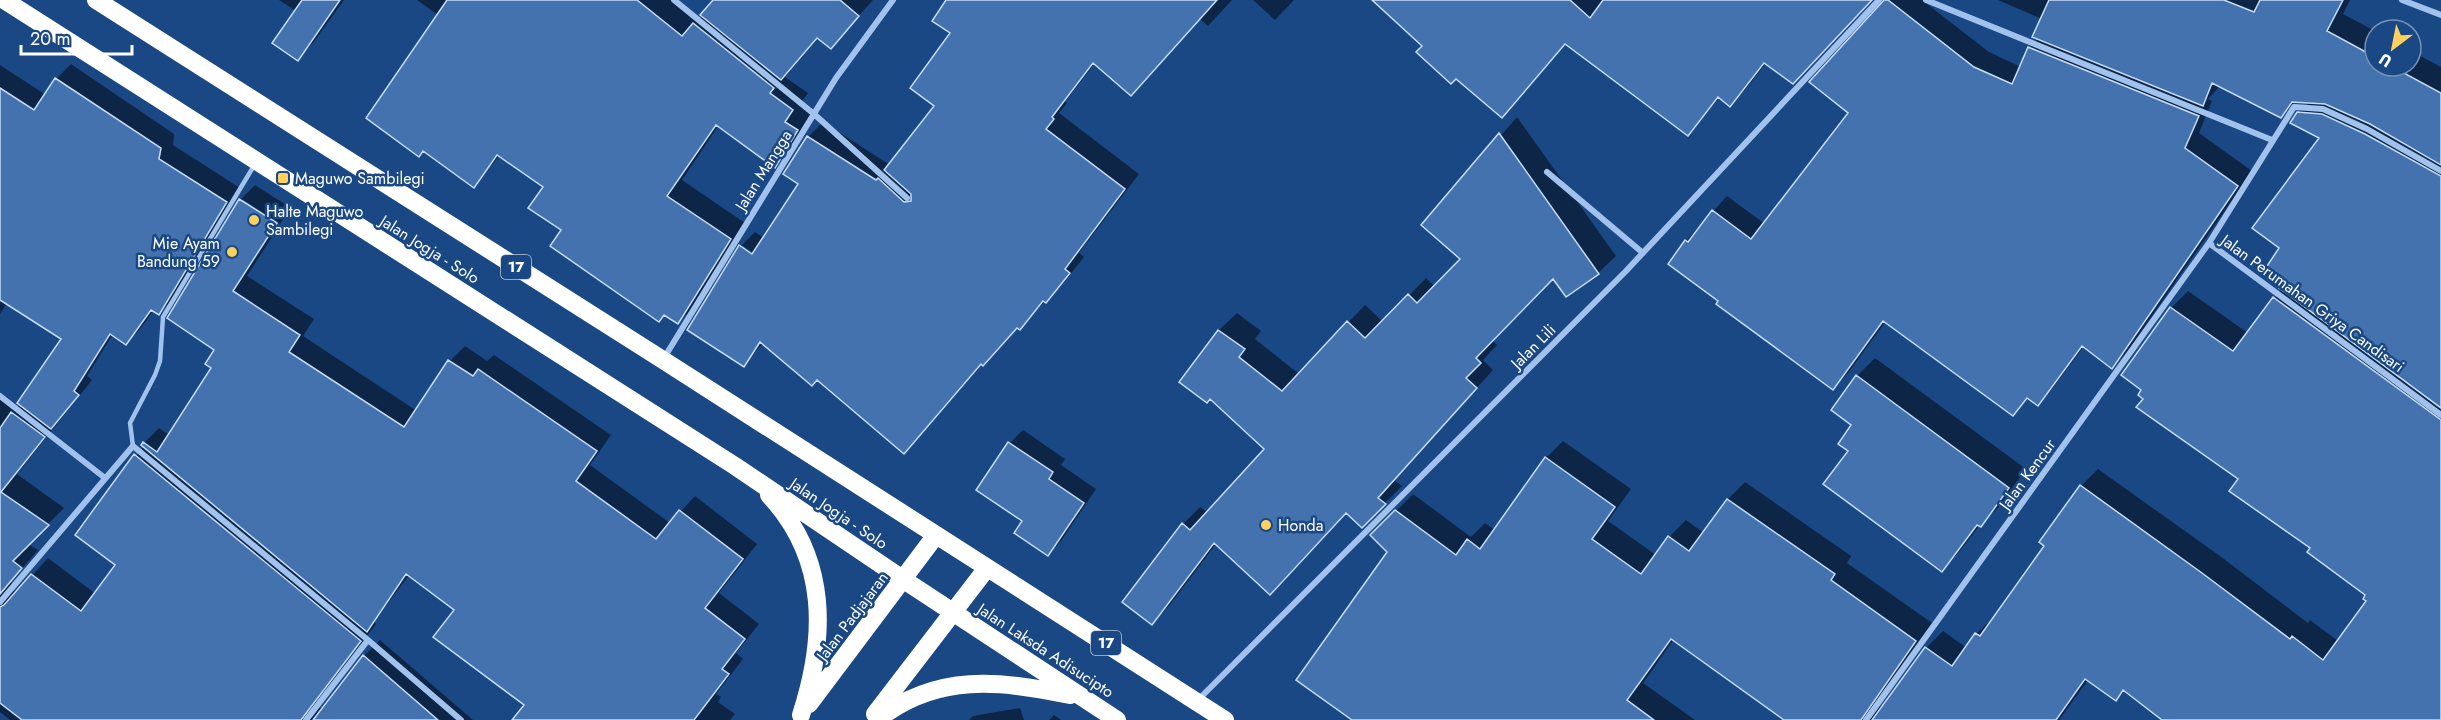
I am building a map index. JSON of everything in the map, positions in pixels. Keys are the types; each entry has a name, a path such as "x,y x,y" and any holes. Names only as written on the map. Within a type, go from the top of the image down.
{"highway":[{"name":"Jalan Jogja - Solo","path":"4,0 753,478 953,613"},
{"name":"Jalan Jogja - Solo","path":"96,0 987,568"},
{"path":"753,478 773,499 796,533 810,566 819,601 818,644 811,684 799,718"},
{"name":"Jalan Padjajaran","path":"799,718 936,535"},
{"path":"871,720 987,568"},
{"name":"17","path":"987,568 1225,720"},
{"name":"Jalan Laksda Adisucipto","path":"953,613 1117,720"},
{"path":"878,720 892,708 924,693 959,685 997,683 1080,697"}],"street":[{"path":"674,0 814,114 907,198"},
{"name":"Jalan Mangga","path":"663,360 836,78 893,0"},
{"name":"Jalan Lili","path":"1197,702 1643,253 1879,0"},
{"path":"1926,0 2272,140"},
{"path":"2402,0 2441,15"},
{"name":"Jalan Perumahan Griya Candisari","path":"2441,171 2367,129 2323,109 2294,107 2209,243 2441,415"},
{"path":"1547,172 1643,253"},
{"name":"Jalan Kencur","path":"1866,720 2209,243"},
{"path":"0,396 105,478"},
{"path":"0,602 133,446 461,720"},
{"path":"306,720 368,640"}],"lane":[{"path":"133,446 130,423 155,375 160,360 163,317 257,161"}],"building":[{"path":"302,0 340,0 298,61 272,43"},
{"path":"447,0 637,0 682,36 693,23 774,88 770,93 793,110 785,122 798,130 775,168 716,125 667,196 731,239 678,324 664,315 659,322 550,246 561,230 528,208 543,187 497,155 474,188 423,151 419,157 366,118"},
{"path":"713,0 840,0 859,16 831,49 817,38 781,80 700,15"},
{"path":"946,0 1217,0 1131,96 1093,63 1052,117 1054,119 1046,129 1125,189 1065,269 1070,273 1046,303 1043,301 1020,330 1017,328 983,366 981,364 904,454 817,380 812,386 760,342 744,367 687,330 739,245 752,254 798,184 783,174 807,136 876,180 878,178 904,202 911,201 911,194 884,170 934,106 910,88 950,33 932,21"},
{"path":"1372,0 1570,0 1590,18 1603,0 1872,0 1793,84 1764,63 1730,107 1718,97 1688,136 1565,44 1502,118 1456,79 1451,84 1416,52 1422,46"},
{"path":"1884,0 1888,0 1974,67 2012,84 2028,47 2199,116 2185,148 2238,186 2112,369 2082,346 2038,406 2027,398 2013,416 1883,321 1833,390 1716,304 1718,301 1668,264 1685,240 1688,242 1712,210 1751,239 1848,113 1809,82"},
{"path":"2049,0 2224,0 2254,12 2260,0 2343,0 2327,31 2363,50 2363,78 2413,78 2441,93 2441,165 2370,124 2325,104 2292,102 2281,118 2212,83 2203,106 2032,37"},
{"path":"55,78 161,148 159,159 227,202 159,315 151,310 126,345 110,334 74,391 79,395 51,429 17,403 61,339 0,300 0,88 34,110"},
{"path":"2297,112 2322,114 2365,134 2441,176 2441,408 2279,288 2285,280 2267,266 2279,248 2252,228 2319,138 2290,123"},
{"path":"1499,133 1599,274 1566,297 1553,279 1476,358 1481,363 1466,378 1477,388 1378,498 1386,504 1362,528 1346,513 1270,595 1214,543 1152,625 1122,602 1182,523 1190,530 1264,449 1210,399 1207,403 1179,382 1218,330 1245,349 1239,357 1282,391 1347,321 1365,338 1408,294 1417,303 1460,259 1421,225"},
{"path":"239,199 277,223 233,291 300,335 289,352 404,427 448,360 473,376 478,369 597,451 576,481 656,539 679,510 743,559 705,608 745,639 722,669 729,674 694,720 512,720 524,705 433,637 454,610 406,574 367,632 141,445 143,442 157,452 211,368 205,364 214,350 167,318"},
{"path":"2273,297 2441,420 2441,720 2162,720 2123,690 2116,701 2085,679 2056,720 1872,720 1925,647 1952,666 1975,633 1980,636 2044,546 2039,542 2080,485 2290,639 2292,636 2323,660 2366,601 2363,599 2365,595 2307,552 2310,548 2229,491 2238,479 2136,407 2143,399 2138,395 2141,390 2121,375 2170,307 2233,351"},
{"path":"1856,375 2009,488 1981,527 1977,525 1942,572 1823,484 1848,451 1838,444 1851,425 1831,410"},
{"path":"11,412 45,437 1,492 49,525 13,561 22,568 0,594 0,428"},
{"path":"1008,442 1053,472 1049,479 1084,503 1048,556 1014,533 1022,521 976,490"},
{"path":"134,454 361,641 301,720 22,720 0,703 0,607 31,574 81,611 115,565 75,535"},
{"path":"1545,457 1615,507 1592,539 1641,574 1668,536 1689,551 1727,499 1835,574 1831,580 1916,641 1861,720 1784,720 1671,639 1627,700 1654,720 1352,720 1296,680 1387,552 1370,535 1395,510 1456,555 1467,539 1480,549"},
{"path":"363,655 438,720 313,720"}],"place":[{"name":"Maguwo Sambilegi","path":"283,178"},
{"name":"Halte Maguwo Sambilegi","path":"254,220"},
{"name":"Mie Ayam Bandung 59","path":"232,252"},
{"name":"Honda","path":"1266,525"}]}
